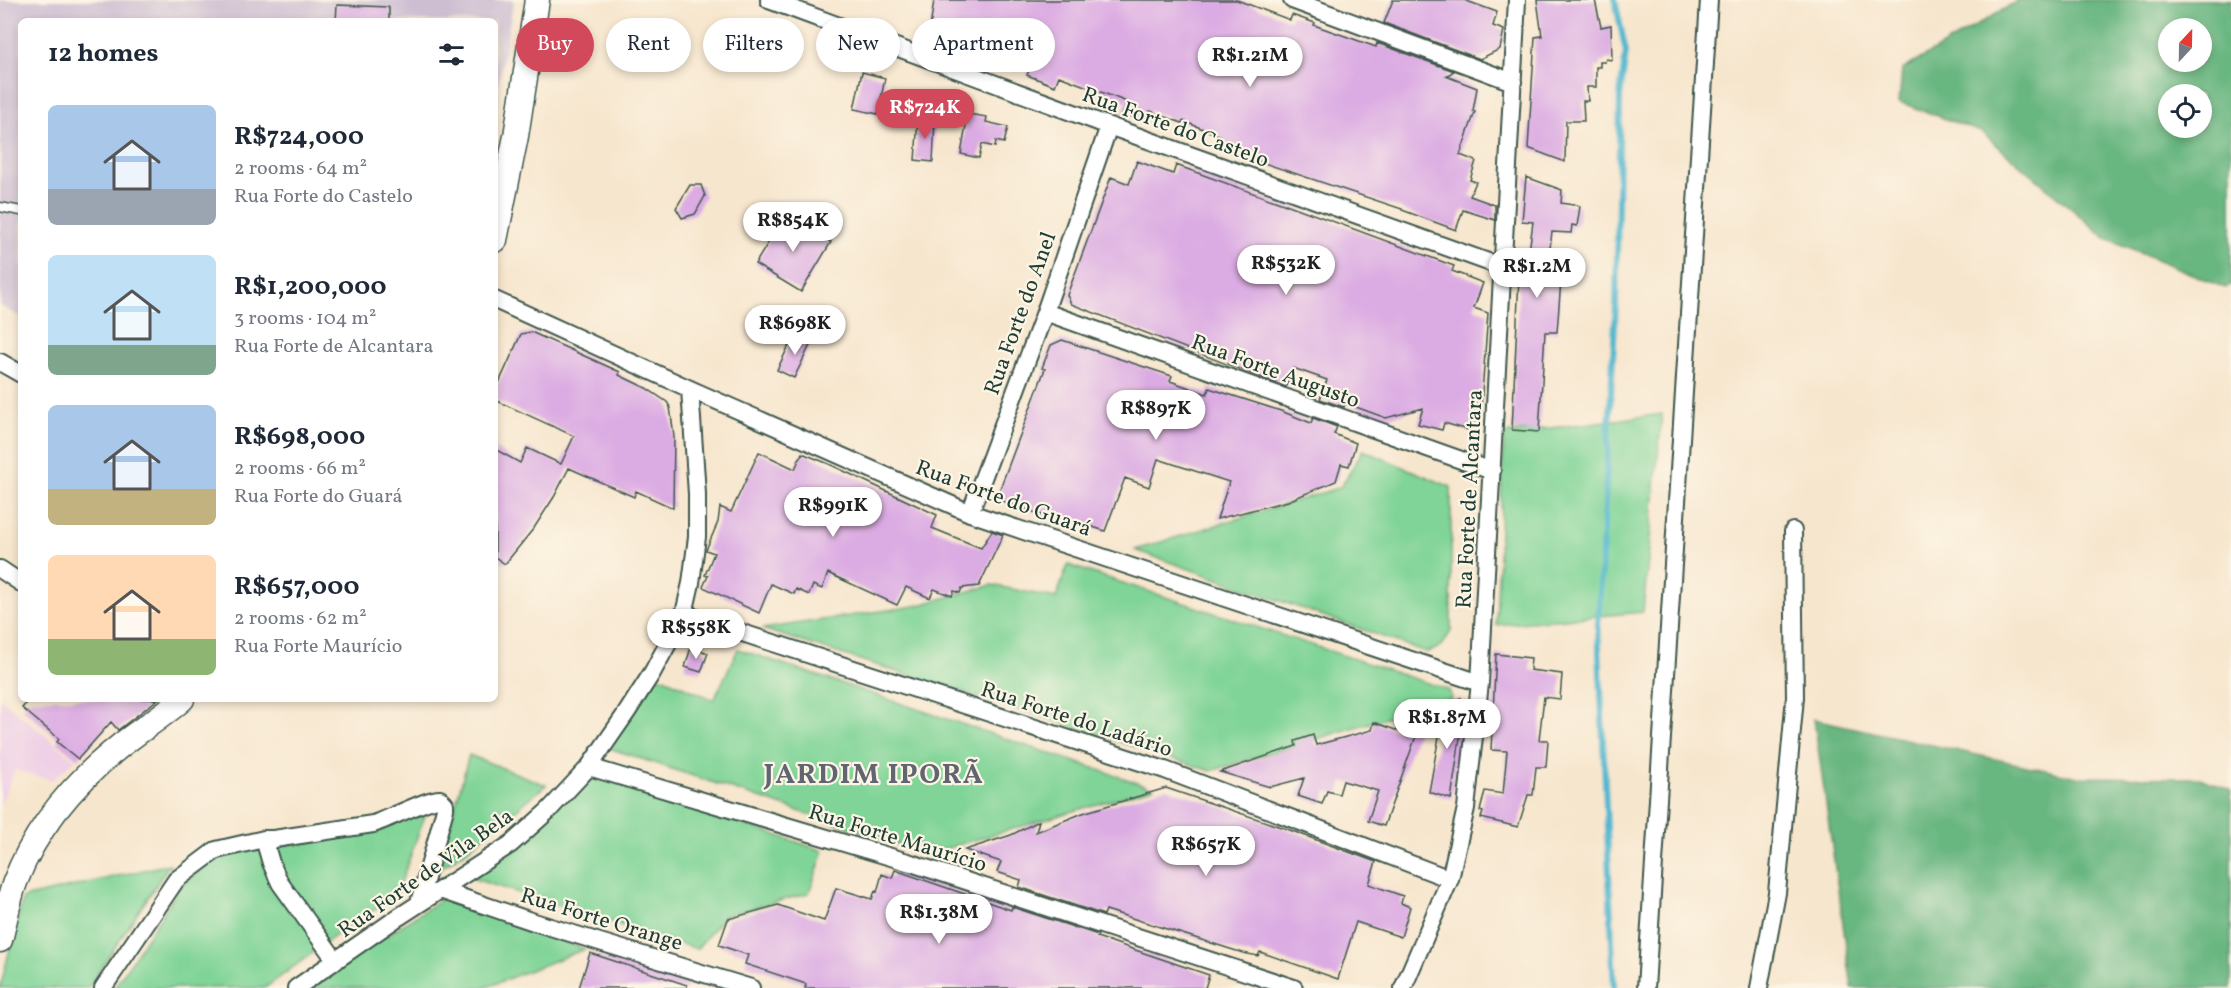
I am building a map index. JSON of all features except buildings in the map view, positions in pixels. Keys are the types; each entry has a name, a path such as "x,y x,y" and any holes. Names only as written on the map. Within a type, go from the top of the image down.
{"main road":[{"path":"498,224 525,81 537,0"},
{"path":"0,940 14,885 26,856 37,835 58,805 84,776 178,702"}],"street":[{"name":"Rua Forte do Castelo","path":"769,0 1109,126 1502,267"},
{"path":"1292,0 1513,82"},
{"name":"Rua Forte de Alcantara","path":"1403,988 1450,879 1466,808 1480,683 1517,0"},
{"path":"1646,988 1709,0"},
{"name":"Rua Forte do Anel","path":"970,513 1045,312 1109,126"},
{"name":"Rua Forte do Guará","path":"498,301 970,513 1480,683"},
{"name":"Rua Forte Augusto","path":"1045,312 1492,471"},
{"path":"0,362 18,372"},
{"name":"Rua Forte de Vila Bela","path":"296,988 511,844 549,810 589,766 652,673 684,614 691,583 697,537 697,494 690,389"},
{"path":"1759,988 1777,893 1795,697 1793,531"},
{"path":"0,569 18,581"},
{"name":"Rua Forte do Ladário","path":"684,614 1165,770 1450,879"},
{"name":"Rua Forte Maurício","path":"589,766 911,863 1294,988"},
{"path":"104,988 176,880 216,850 264,838 274,839 373,824 430,800 440,799 445,804 420,903"},
{"path":"264,838 280,883 336,961"},
{"name":"Rua Forte Orange","path":"440,890 534,922 751,988"}],"lane":[{"path":"0,207 18,210"}],"shaded area":[{"path":"0,0 514,0 498,84 498,18 18,18 18,315 0,306"},
{"path":"0,698 75,760 52,780 15,770 0,805"}],"green space":[{"path":"2019,0 2231,0 2231,285 2225,288 2106,238 1981,132 1899,102 1902,70"},
{"path":"1662,414 1643,612 1496,625 1504,434"},
{"path":"1363,450 1451,487 1451,631 1435,650 1426,652 1135,550 1341,487"},
{"path":"1068,565 1449,690 1452,698 1211,771 762,629 915,606 992,585 1056,598"},
{"path":"738,649 1153,788 927,854 606,747 657,675 714,700"},
{"path":"1814,719 2077,777 2200,778 2231,790 2231,988 1852,988"},
{"path":"469,755 546,785 464,853 438,869"},
{"path":"590,773 824,851 809,893 724,916 697,949 471,878"},
{"path":"427,810 395,899 361,917 265,988 114,988 182,884 211,862 240,851 357,835"},
{"path":"170,864 88,988 0,988 23,898"},
{"path":"443,898 585,949 484,988 307,988"}],"waterway":[{"path":"1614,988 1598,625 1616,305 1620,96 1626,52 1615,0"}],"district":[{"name":"JARDIM IPORÃ","path":"874,773"}]}
